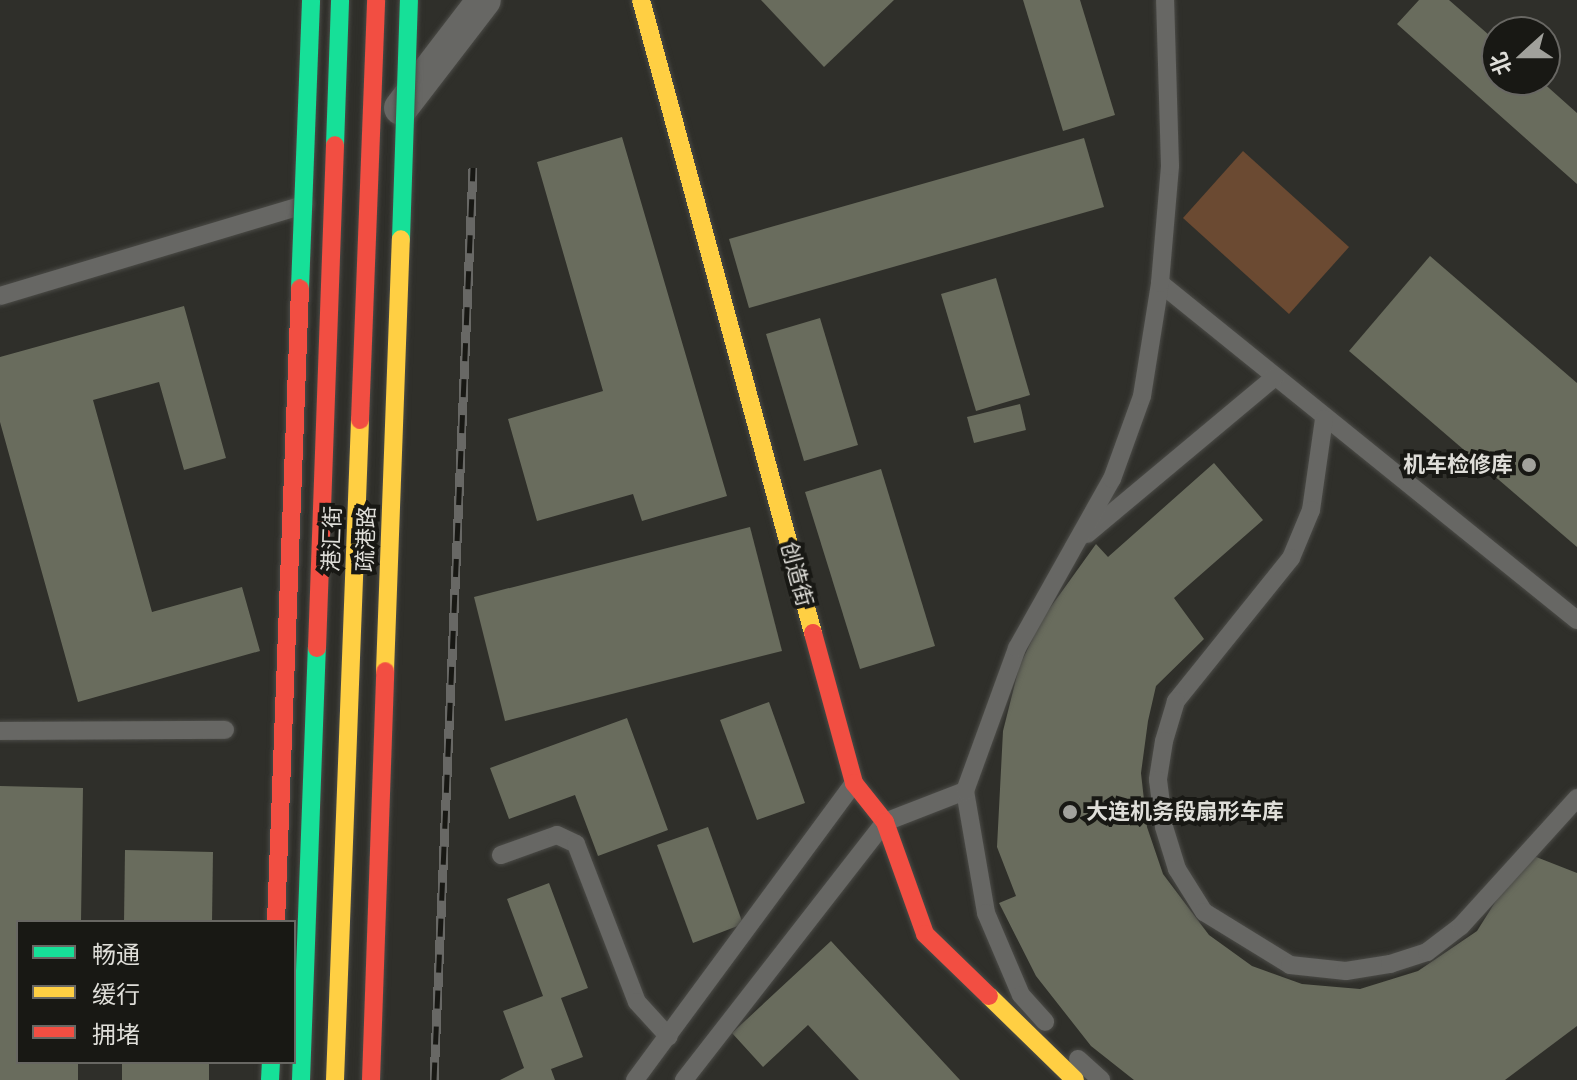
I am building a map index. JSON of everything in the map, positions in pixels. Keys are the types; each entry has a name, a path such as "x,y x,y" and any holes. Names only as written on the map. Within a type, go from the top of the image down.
{"main road":[{"path":"276,920 311,0"},
{"name":"港汇街","path":"301,1080 340,0"},
{"name":"港汇街","path":"335,1080 376,0"},
{"name":"疏港路","path":"371,1080 409,0"},
{"name":"创造街","path":"641,0 854,783 885,822 925,934 1075,1080"}],"street":[{"path":"333,196 484,0"}],"lane":[{"path":"1101,1080 1021,995 986,913 965,791 1017,648 1112,479 1142,396 1160,283 1170,166 1165,0"},
{"path":"0,296 333,196"},
{"path":"277,213 318,227 331,243"},
{"path":"1160,283 1324,419 1577,620"},
{"path":"1077,542 1275,377"},
{"path":"1324,419 1311,510 1291,558 1176,701 1164,741 1158,780 1164,827 1177,869 1204,912 1290,965 1346,971 1390,964 1427,952 1461,926 1577,798"},
{"path":"0,731 225,730"},
{"path":"635,1080 854,783"},
{"path":"684,1080 885,822 965,791"},
{"path":"501,855 557,835 576,844 637,1002 669,1037"}],"shaded area":[{"path":"1243,151 1349,247 1289,314 1183,218"}],"building":[{"path":"761,0 894,0 824,67"},
{"path":"1023,0 1080,0 1115,115 1063,131"},
{"path":"1419,0 1449,0 1481,28 1481,96 1558,96 1577,113 1577,184 1397,24"},
{"path":"622,137 727,496 642,521 633,494 537,521 508,419 603,391 537,162"},
{"path":"1084,138 1104,207 749,308 729,239"},
{"name":"机车检修库","path":"1430,256 1577,383 1577,547 1349,351"},
{"path":"996,278 1030,395 976,411 941,294"},
{"path":"184,306 226,458 184,470 159,382 93,400 152,612 242,587 260,651 78,702 0,422 0,357"},
{"path":"820,318 858,445 804,461 766,334"},
{"path":"1020,404 1026,430 974,443 967,417"},
{"name":"大连机务段扇形车库","path":"1214,463 1263,520 1174,598 1204,639 1156,686 1148,721 1141,773 1147,827 1163,874 1209,935 1252,966 1302,984 1360,989 1418,971 1477,931 1526,853 1577,873 1577,1026 1505,1080 1134,1080 1091,1046 1036,976 999,903 1016,896 997,847 1003,731 1019,667 1042,619 1096,544 1108,557"},
{"path":"881,469 935,646 860,669 805,492"},
{"path":"750,527 782,651 505,721 474,597"},
{"path":"769,702 805,803 757,820 720,720"},
{"path":"627,718 668,830 598,856 575,795 509,819 490,768"},
{"path":"0,786 83,788 81,920 16,920 16,1064 78,1064 78,1080 0,1080"},
{"path":"708,827 743,924 693,943 657,845"},
{"path":"125,850 213,852 212,920 124,920"},
{"path":"549,883 588,988 561,998 583,1057 551,1069 555,1080 500,1080 524,1068 503,1011 543,996 507,899"},
{"path":"831,941 960,1080 859,1080 808,1025 763,1067 732,1033"},
{"path":"122,1064 209,1064 209,1080 122,1080"}],"railway":[{"path":"434,1080 473,168"}],"traffic: fast":[{"path":"300,288 311,0"},
{"path":"335,145 340,0"},
{"path":"401,239 409,0"},
{"path":"301,1080 317,648"},
{"path":"270,1080 271,1064"}],"traffic: slow":[{"path":"641,0 813,633"},
{"path":"385,671 401,239"},
{"path":"335,1080 360,420"},
{"path":"989,996 1075,1080"}],"traffic: jam":[{"path":"360,420 376,0"},
{"path":"317,648 335,145"},
{"path":"276,920 300,288"},
{"path":"813,633 854,783 885,822 925,934 989,996"},
{"path":"371,1080 385,671"}],"place":[{"name":"机车检修库","path":"1529,465"},
{"name":"大连机务段扇形车库","path":"1070,812"}]}
